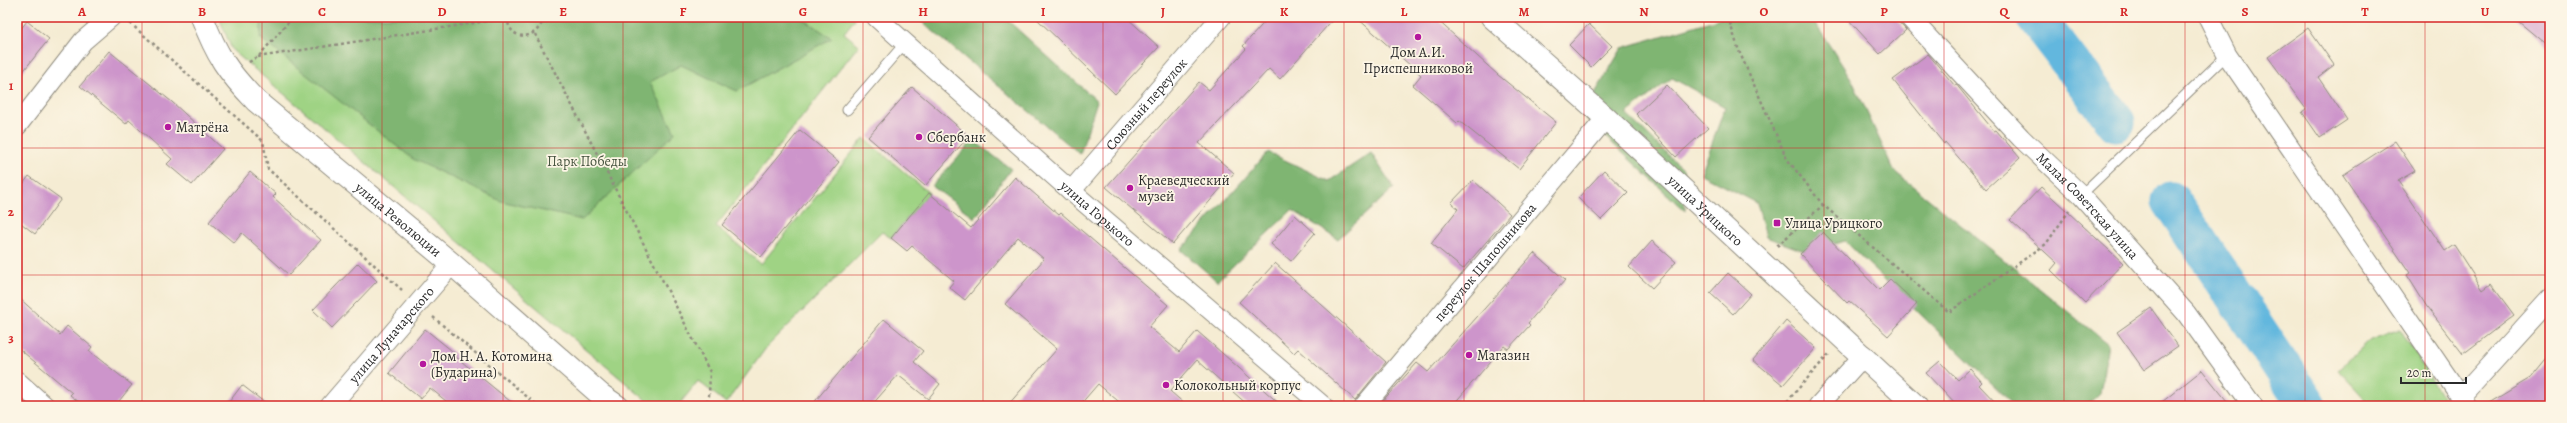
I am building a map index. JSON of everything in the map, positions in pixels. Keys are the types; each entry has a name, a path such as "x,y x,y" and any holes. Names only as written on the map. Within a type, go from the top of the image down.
{"main road":[{"name":"улица Революции","path":"202,17 214,49 232,76 256,101 452,264 600,395 617,406"},
{"name":"улица Урицкого","path":"1492,17 1606,118 1864,355 1916,406"}],"street":[{"path":"17,126 83,41 111,17"},
{"name":"улица Горького","path":"876,17 1071,191 1323,406"},
{"name":"Союзный переулок","path":"1071,191 1221,17"},
{"name":"Малая Советская улица","path":"1909,17 2021,138 2081,194 2186,314 2253,406"},
{"path":"2208,17 2227,55 2464,401 2550,299"},
{"name":"переулок Шапошникова","path":"1364,406 1606,118"},
{"name":"улица Луначарского","path":"330,406 452,264"},
{"path":"1818,406 1864,355"},
{"path":"17,381 46,406"}],"lane":[{"path":"847,110 905,43"},
{"path":"2081,194 2227,55"}],"path":[{"path":"246,64 258,57 293,17"},
{"path":"258,57 506,18 510,28 517,34 526,36 535,34 542,26 544,17"},
{"path":"805,17 847,20"},
{"path":"1728,17 1739,51 1787,159 1823,205 1949,312 2046,244 2081,194"},
{"path":"129,22 263,141 268,170 418,304 538,406"},
{"path":"535,34 710,372 709,396 705,406"},
{"path":"1777,247 1823,205"},
{"path":"1783,406 1831,352"}],"green space":[{"name":"Парк Победы","path":"219,17 852,17 855,19 844,33 859,45 716,226 761,264 864,138 929,193 891,238 882,232 766,348 726,403 698,381 678,406 653,406 232,50"},
{"path":"262,17 800,17 832,38 737,91 681,65 650,82 675,133 582,220 501,201 413,159 260,38"},
{"path":"916,17 1004,17 1097,101 1080,154"},
{"path":"1724,17 1811,17 1852,80 1894,171 2108,344 2100,394 2087,406 2015,406 1845,241 1807,252 1766,237 1757,203 1701,174 1725,107 1672,78 1626,114 1684,170 1685,211 1582,115 1622,48"},
{"path":"973,140 1011,169 975,218 932,186"},
{"path":"1268,152 1329,181 1371,153 1394,188 1338,239 1292,210 1217,281 1181,250"},
{"path":"2400,329 2448,406 2372,406 2338,370 2369,341"}],"building":[{"path":"1035,17 1126,17 1159,47 1115,94"},
{"path":"1269,17 1335,17 1280,79 1269,69 1199,143 1234,173 1173,244 1106,187 1199,82 1209,90 1246,49 1243,46"},
{"path":"1356,17 1434,17 1498,75 1556,122 1519,169 1459,121 1457,123 1413,85 1421,75"},
{"path":"1846,17 1894,17 1906,30 1880,54"},
{"path":"2513,17 2550,17 2550,48"},
{"path":"27,21 49,39 17,79 17,34"},
{"path":"1589,24 1612,46 1591,67 1569,45"},
{"path":"2308,28 2334,65 2318,77 2347,120 2320,138 2302,112 2306,109 2268,57"},
{"path":"109,51 172,102 223,149 192,185 167,164 172,159 129,120 126,124 80,86"},
{"path":"1928,54 1955,86 1957,85 1994,131 1996,130 2020,158 1986,189 1945,142 1944,144 1893,80"},
{"path":"1667,85 1708,128 1676,157 1636,114"},
{"name":"Сбербанк","path":"912,87 969,136 925,186 868,137"},
{"path":"800,130 839,162 761,257 722,225"},
{"path":"2395,141 2415,171 2398,181 2445,251 2454,245 2483,290 2491,284 2514,315 2463,354 2427,307 2407,275 2410,273 2343,175"},
{"path":"1604,170 1628,193 1601,220 1578,198"},
{"path":"250,172 276,194 273,197 321,240 289,275 242,233 234,243 209,222"},
{"path":"29,176 61,199 35,234 17,220 17,192"},
{"path":"1015,177 1059,215 1061,213 1168,305 1149,327 1179,352 1197,331 1282,406 1249,406 1197,360 1170,391 1187,406 1124,406 1098,384 1079,406 1007,406 1057,349 1005,304 1044,259 1018,237 965,300 949,287 954,281 912,246 907,251 891,238 929,193 971,228"},
{"path":"1473,180 1510,214 1463,269 1431,243 1458,209 1451,203"},
{"path":"2041,187 2123,263 2085,303 2051,270 2057,263 2010,220"},
{"path":"1295,215 1315,233 1291,261 1271,244"},
{"path":"1823,232 1879,290 1890,279 1917,304 1888,336 1849,301 1847,303 1800,254"},
{"path":"1652,241 1676,262 1652,288 1629,267"},
{"path":"1534,253 1565,280 1528,323 1530,325 1508,349 1504,346 1452,406 1378,406 1417,363 1428,372"},
{"path":"358,263 377,281 332,328 313,310"},
{"path":"1275,263 1386,362 1355,400 1298,349 1294,353 1239,302"},
{"path":"1728,273 1751,294 1733,314 1710,293"},
{"path":"17,296 60,335 67,326 92,347 89,351 132,385 115,406 84,406 70,395 72,393 17,347"},
{"path":"2151,308 2178,346 2144,370 2117,332"},
{"path":"884,319 923,351 914,362 940,384 928,399 898,375 871,406 811,406"},
{"path":"1786,321 1816,348 1783,385 1753,360"},
{"path":"425,329 457,355 456,357 516,406 452,406 430,388 421,399 389,373"},
{"path":"2550,355 2550,406 2484,406 2532,377"},
{"path":"1940,361 1958,380 1970,369 1982,382 1979,385 1999,406 1957,406 1926,373"},
{"path":"2202,370 2231,406 2157,406"},
{"path":"242,385 269,406 226,406"}],"waterway":[{"path":"2035,17 2116,122"},
{"path":"2171,201 2308,406"}],"place":[{"name":"Дом А.И. Приспешниковой","path":"1418,37"},
{"name":"Матрёна","path":"168,127"},
{"name":"Сбербанк","path":"919,137"},
{"name":"Краеведческий музей","path":"1130,188"},
{"name":"Улица Урицкого","path":"1777,223"},
{"name":"Магазин","path":"1469,355"},
{"name":"Дом Н. А. Котомина (Бударина)","path":"423,364"},
{"name":"Колокольный корпус","path":"1166,385"}]}
